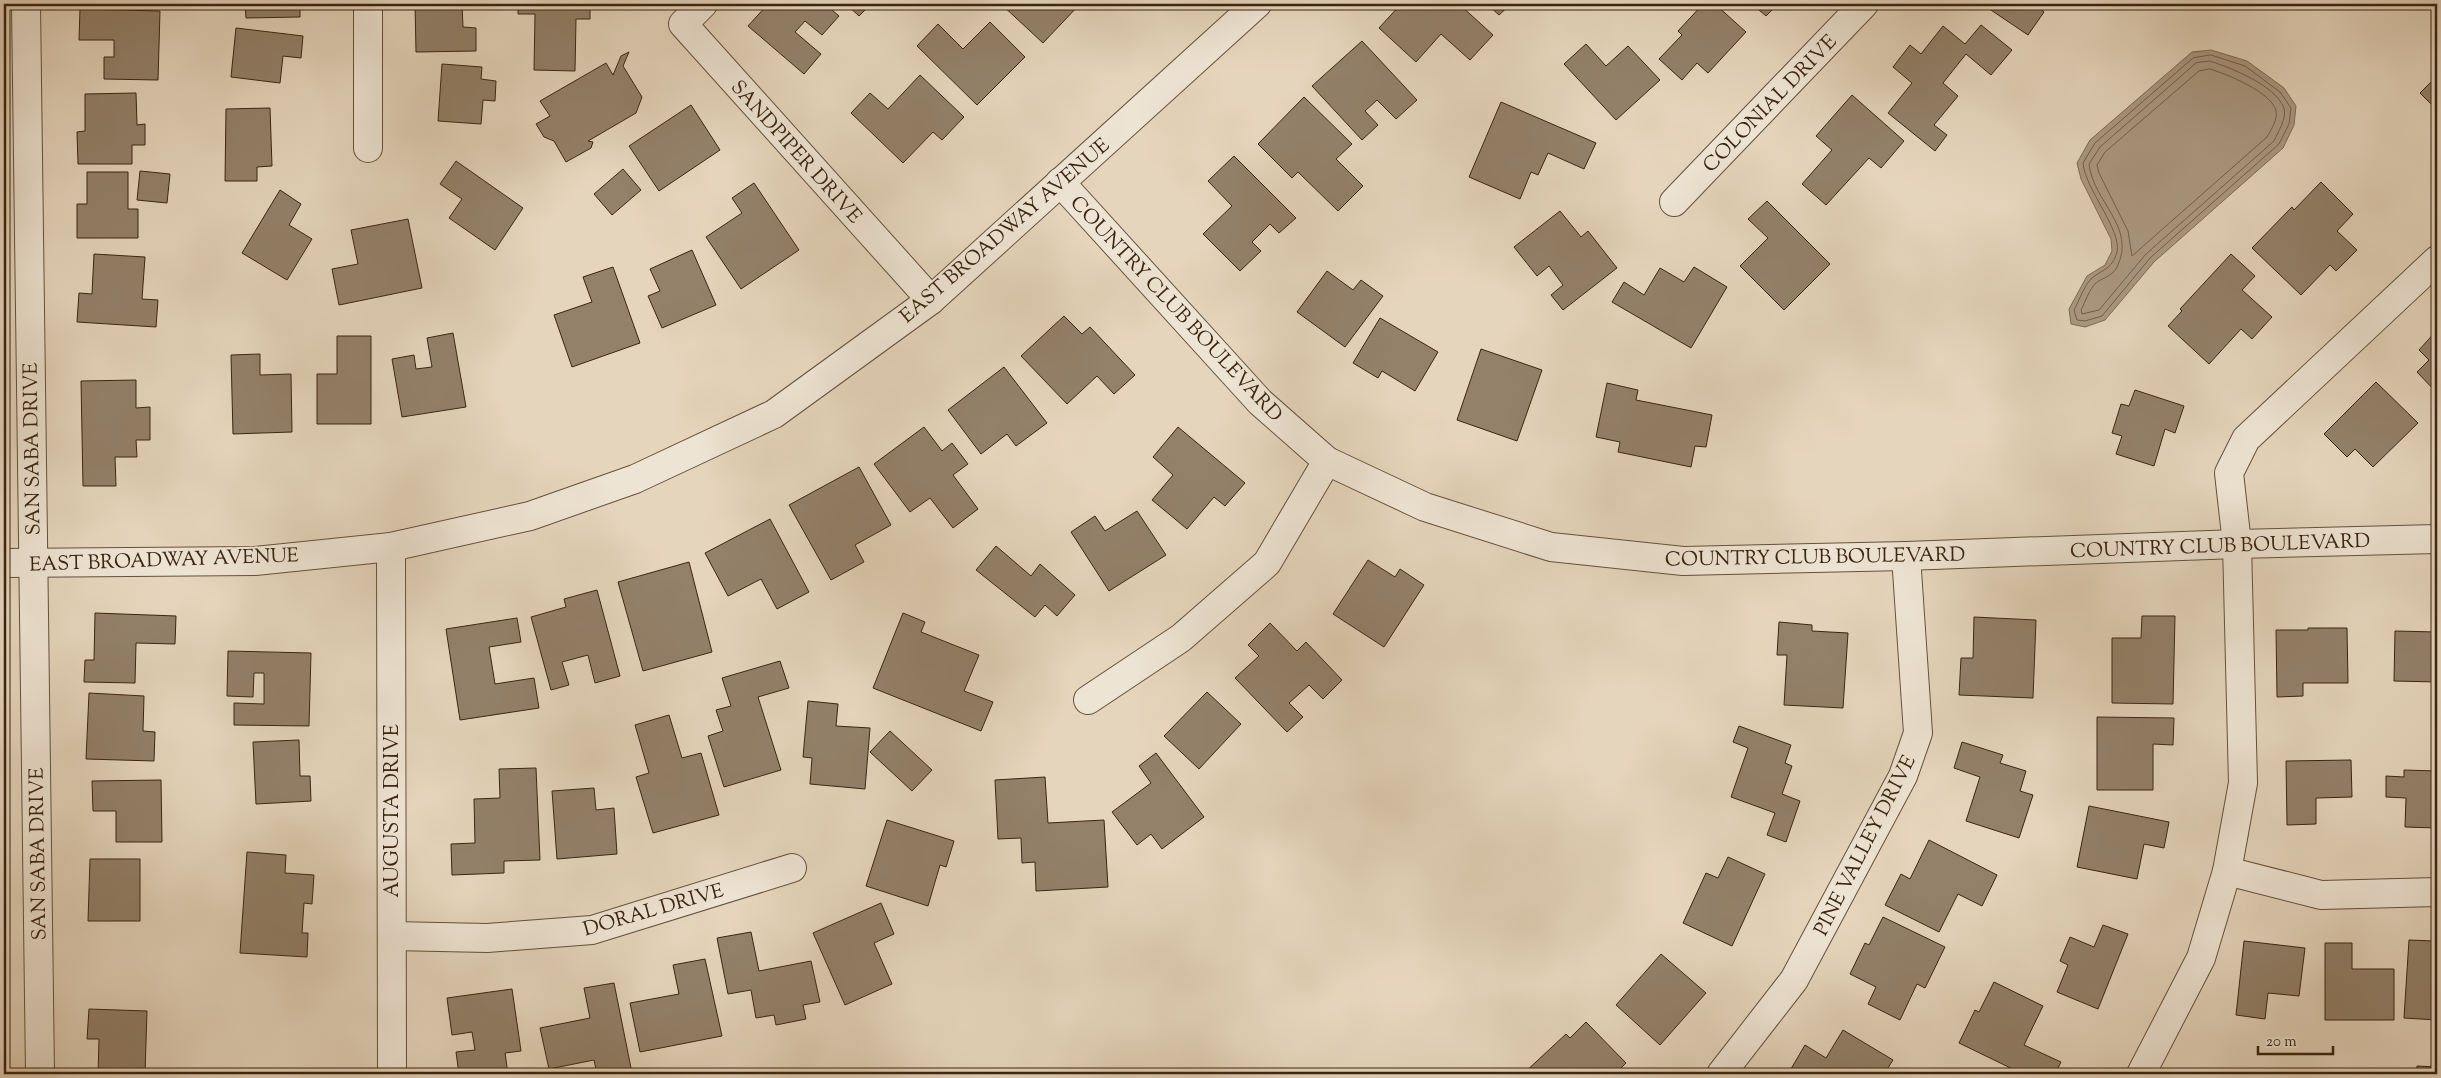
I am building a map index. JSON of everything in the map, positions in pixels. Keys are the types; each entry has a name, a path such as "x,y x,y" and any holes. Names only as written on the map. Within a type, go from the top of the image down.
{"street":[{"name":"SAN SABA DRIVE","path":"26,4 40,1074"},
{"path":"368,4 368,148"},
{"name":"SANDPIPER DRIVE","path":"703,4 682,24 931,300"},
{"name":"EAST BROADWAY AVENUE","path":"4,563 255,561 391,547 530,516 635,479 774,414 931,300 1258,4"},
{"name":"COLONIAL DRIVE","path":"1674,202 1864,4"},
{"name":"COUNTRY CLUB BOULEVARD","path":"1060,182 1260,402 1327,461 1425,507 1551,547 1683,561 1906,556 2437,539"},
{"path":"2142,1074 2201,958 2227,871 2243,782 2237,544 2228,473 2246,439 2437,260"},
{"path":"1088,700 1181,638 1267,564 1327,461"},
{"name":"AUGUSTA DRIVE","path":"391,547 392,1074"},
{"name":"PINE VALLEY DRIVE","path":"1721,1074 1794,980 1904,776 1918,733 1906,556"},
{"name":"DORAL DRIVE","path":"392,936 487,938 592,930 792,868"},
{"path":"2227,871 2321,895 2437,892"}],"water":[{"path":"2211,50 2247,61 2284,88 2296,106 2294,125 2283,148 2154,262 2105,320 2085,327 2071,324 2069,309 2087,276 2105,265 2112,251 2111,239 2081,179 2077,163 2090,140 2192,52"}],"building":[{"path":"245,4 300,4 300,17 246,18"},
{"path":"415,4 462,4 463,27 476,28 476,51 416,52"},
{"path":"518,4 590,4 590,19 576,19 575,71 534,70 535,14 518,14"},
{"path":"768,4 825,4 839,16 822,35 805,21 795,32 821,54 804,74 748,26"},
{"path":"846,4 871,4 859,16"},
{"path":"1001,4 1080,4 1043,43"},
{"path":"1401,4 1459,4 1493,35 1470,60 1441,34 1416,62 1379,28"},
{"path":"1487,4 1511,4 1499,15"},
{"path":"1703,4 1715,4 1746,32 1708,73 1697,63 1682,80 1659,59 1682,35 1678,31"},
{"path":"1752,4 1778,4 1766,16"},
{"path":"1987,4 2035,4 2044,12 2028,35 1985,6"},
{"path":"80,9 160,11 158,80 104,79 104,57 114,57 114,40 79,40"},
{"path":"990,22 1025,57 977,105 917,46 938,24 963,49"},
{"path":"1981,25 2012,50 1991,75 1966,54 1943,83 1958,96 1934,125 1947,135 1935,151 1888,113 1912,83 1893,67 1910,45 1921,54 1943,26 1965,44"},
{"path":"236,28 303,36 301,58 283,56 280,83 231,77"},
{"path":"1362,41 1417,100 1396,119 1377,100 1365,111 1378,125 1362,140 1312,86"},
{"path":"1586,44 1606,66 1628,46 1660,80 1616,120 1564,64"},
{"path":"629,52 623,66 642,97 636,113 588,141 593,142 591,148 566,162 554,141 544,137 536,124 550,116 540,101 606,63 613,75 621,56"},
{"path":"442,64 482,67 481,79 496,81 495,101 483,100 481,124 438,121"},
{"path":"920,75 964,117 942,140 933,132 903,163 851,113 870,93 888,109"},
{"path":"2437,76 2437,110 2420,93"},
{"path":"136,93 137,125 145,124 145,145 132,145 132,164 78,164 77,132 85,131 85,94"},
{"path":"1852,95 1904,141 1881,168 1869,158 1826,205 1802,184 1832,150 1816,136"},
{"path":"1304,97 1352,144 1336,159 1363,186 1338,211 1298,172 1292,178 1258,144"},
{"path":"1501,102 1596,143 1584,169 1548,153 1538,175 1531,172 1520,199 1469,177"},
{"path":"691,105 720,150 659,191 629,146"},
{"path":"270,108 272,166 257,167 257,181 225,181 226,109"},
{"path":"1234,156 1296,218 1279,233 1270,224 1252,242 1261,251 1240,271 1203,234 1232,206 1208,181"},
{"path":"456,161 523,208 495,250 449,218 462,199 440,184"},
{"path":"623,169 641,190 612,215 594,194"},
{"path":"140,171 170,174 167,203 137,200"},
{"path":"87,172 128,172 128,209 138,209 138,238 77,238 77,204 87,204"},
{"path":"2321,182 2353,214 2337,231 2357,250 2336,271 2330,265 2301,295 2252,248 2292,207 2294,210"},
{"path":"754,183 799,250 741,289 706,237 742,213 732,198"},
{"path":"280,190 301,204 289,225 312,239 287,280 242,253"},
{"path":"1767,201 1830,264 1784,310 1740,266 1768,238 1748,219"},
{"path":"1560,211 1581,237 1588,231 1617,268 1563,310 1551,295 1563,285 1549,266 1537,276 1514,247"},
{"path":"408,219 422,288 339,305 332,269 358,264 351,230"},
{"path":"692,250 716,305 662,328 648,296 660,291 650,269"},
{"path":"94,254 145,257 142,299 158,300 156,327 77,322 79,293 92,294"},
{"path":"2231,254 2255,276 2242,290 2272,317 2252,339 2241,329 2209,364 2168,326 2182,311 2180,309"},
{"path":"613,267 640,343 572,367 554,315 592,302 583,277"},
{"path":"1694,267 1727,287 1691,348 1612,302 1624,282 1644,295 1660,268 1684,282"},
{"path":"1327,271 1353,290 1361,280 1383,296 1345,347 1297,312"},
{"path":"1064,316 1082,334 1090,327 1135,375 1114,394 1097,376 1067,404 1021,356"},
{"path":"1380,318 1438,352 1415,391 1382,371 1378,378 1353,363"},
{"path":"2437,330 2437,393 2417,372 2429,360 2419,350"},
{"path":"453,333 466,407 402,417 392,359 414,355 416,369 432,367 427,338"},
{"path":"337,336 371,336 371,424 317,424 317,374 337,374"},
{"path":"1481,349 1542,370 1517,441 1457,420"},
{"path":"260,354 260,375 291,374 292,432 233,434 231,355"},
{"path":"1004,367 1047,423 1016,446 1007,434 981,454 948,410"},
{"path":"136,380 136,408 150,407 150,440 136,440 137,457 115,457 116,486 83,486 81,381"},
{"path":"2376,382 2418,423 2373,467 2355,449 2347,457 2324,434"},
{"path":"1607,383 1638,390 1636,400 1712,415 1706,447 1695,446 1691,467 1618,452 1620,442 1596,437"},
{"path":"2135,390 2184,406 2175,433 2165,429 2154,466 2116,454 2122,436 2112,433 2121,404 2129,406"},
{"path":"924,427 942,451 952,443 968,464 953,475 978,509 953,528 930,498 910,512 874,464"},
{"path":"1178,427 1245,483 1225,506 1214,497 1187,529 1152,500 1173,475 1153,457"},
{"path":"859,467 891,525 855,545 864,562 831,580 789,505"},
{"path":"1137,511 1166,555 1109,591 1071,532 1095,516 1105,531"},
{"path":"770,519 809,592 777,609 761,579 728,596 705,553"},
{"path":"996,546 1031,576 1040,564 1075,595 1057,616 1045,605 1035,617 976,570"},
{"path":"1368,560 1395,577 1400,569 1424,585 1384,647 1333,614"},
{"path":"689,562 712,652 643,671 618,582"},
{"path":"597,590 620,676 595,683 588,655 562,662 569,685 551,690 531,617 566,607 564,599"},
{"path":"95,613 176,616 175,644 136,643 135,683 84,682 85,660 94,660"},
{"path":"903,613 925,622 921,632 979,655 964,691 993,702 981,731 873,688"},
{"path":"2142,616 2175,616 2173,704 2112,703 2112,638 2141,638"},
{"path":"1974,617 2036,620 2033,698 1959,695 1961,658 1973,658"},
{"path":"517,618 521,642 489,647 495,684 534,678 539,708 460,720 446,629"},
{"path":"1779,622 1812,625 1812,631 1848,633 1843,708 1784,705 1787,655 1777,655"},
{"path":"1270,623 1297,651 1306,642 1342,680 1323,699 1309,685 1289,703 1303,717 1287,732 1235,678 1259,656 1248,645"},
{"path":"2308,628 2347,628 2348,683 2303,683 2303,696 2277,697 2276,630 2308,630"},
{"path":"2395,631 2437,632 2437,682 2394,681"},
{"path":"228,651 311,653 309,726 234,725 234,703 264,704 264,673 254,673 253,697 227,696"},
{"path":"780,661 789,688 758,697 781,770 724,787 708,736 723,731 716,710 731,706 722,678"},
{"path":"1207,692 1241,724 1199,769 1164,736"},
{"path":"89,693 144,696 143,731 155,732 154,761 86,759"},
{"path":"808,701 838,704 836,726 870,728 865,789 810,784 812,758 803,757"},
{"path":"669,715 682,758 701,753 719,815 653,833 636,777 649,773 635,725"},
{"path":"2097,717 2174,718 2173,745 2153,744 2153,790 2097,790"},
{"path":"1739,726 1791,745 1785,763 1792,766 1782,794 1800,801 1786,842 1767,835 1775,813 1731,797 1748,748 1733,742"},
{"path":"890,731 932,770 912,791 870,752"},
{"path":"299,740 300,776 310,776 311,801 256,804 253,742"},
{"path":"1962,742 2003,755 2000,763 2026,771 2020,791 2033,795 2019,838 1966,821 1980,777 1954,768"},
{"path":"1156,753 1204,817 1162,849 1151,834 1137,845 1112,812 1151,783 1139,766"},
{"path":"2351,760 2352,797 2316,798 2316,824 2287,825 2286,761"},
{"path":"536,768 540,860 504,861 504,873 452,875 451,844 475,843 474,799 500,798 499,769"},
{"path":"2404,770 2437,771 2437,828 2405,827 2406,798 2386,797 2386,776 2404,777"},
{"path":"1045,777 1048,823 1104,820 1108,887 1036,891 1035,862 1022,863 1021,838 998,839 995,780"},
{"path":"161,780 162,842 116,842 116,811 93,811 92,781"},
{"path":"594,788 596,810 614,808 617,854 557,859 552,791"},
{"path":"2089,806 2169,822 2164,848 2144,844 2137,879 2077,867"},
{"path":"887,820 954,841 946,867 940,865 928,906 866,886"},
{"path":"1929,840 1997,875 1982,906 1958,894 1939,932 1885,905 1901,874 1910,879"},
{"path":"247,852 286,855 285,873 314,875 312,904 304,903 302,933 308,933 307,957 240,953"},
{"path":"1728,857 1765,874 1732,946 1683,923 1706,873 1718,878"},
{"path":"90,859 140,859 140,921 88,921"},
{"path":"881,903 894,934 874,943 892,984 845,1005 813,933"},
{"path":"1883,917 1945,947 1925,988 1917,984 1900,1020 1868,1004 1876,987 1850,974 1865,943 1869,945"},
{"path":"2103,925 2128,934 2098,1009 2057,992 2068,965 2060,961 2070,937 2094,947"},
{"path":"751,932 759,971 811,961 820,1002 803,1005 806,1019 776,1025 774,1015 756,1018 751,990 728,994 717,938"},
{"path":"2409,940 2434,941 2432,961 2437,961 2437,1020 2404,1018"},
{"path":"2244,941 2305,948 2299,996 2268,993 2265,1019 2236,1015"},
{"path":"2325,943 2352,943 2352,969 2394,969 2394,1020 2325,1020"},
{"path":"1661,954 1706,993 1660,1045 1616,1005"},
{"path":"705,959 722,1036 640,1052 630,1003 679,994 673,965"},
{"path":"1994,982 2043,1006 2024,1045 2061,1062 2055,1074 2023,1074 1959,1043 1975,1010 1979,1012"},
{"path":"614,983 631,1068 597,1074 594,1060 549,1069 540,1028 590,1018 584,988"},
{"path":"512,989 521,1051 505,1053 508,1074 459,1074 456,1052 475,1050 472,1032 452,1035 447,998"},
{"path":"89,1009 147,1011 145,1074 98,1074 99,1039 87,1039"},
{"path":"1586,1022 1626,1063 1615,1074 1523,1074 1566,1034 1570,1038"},
{"path":"1843,1030 1893,1060 1884,1074 1788,1074 1805,1045 1826,1058"},
{"path":"2417,1066 2437,1067 2437,1074 2416,1074"}]}
